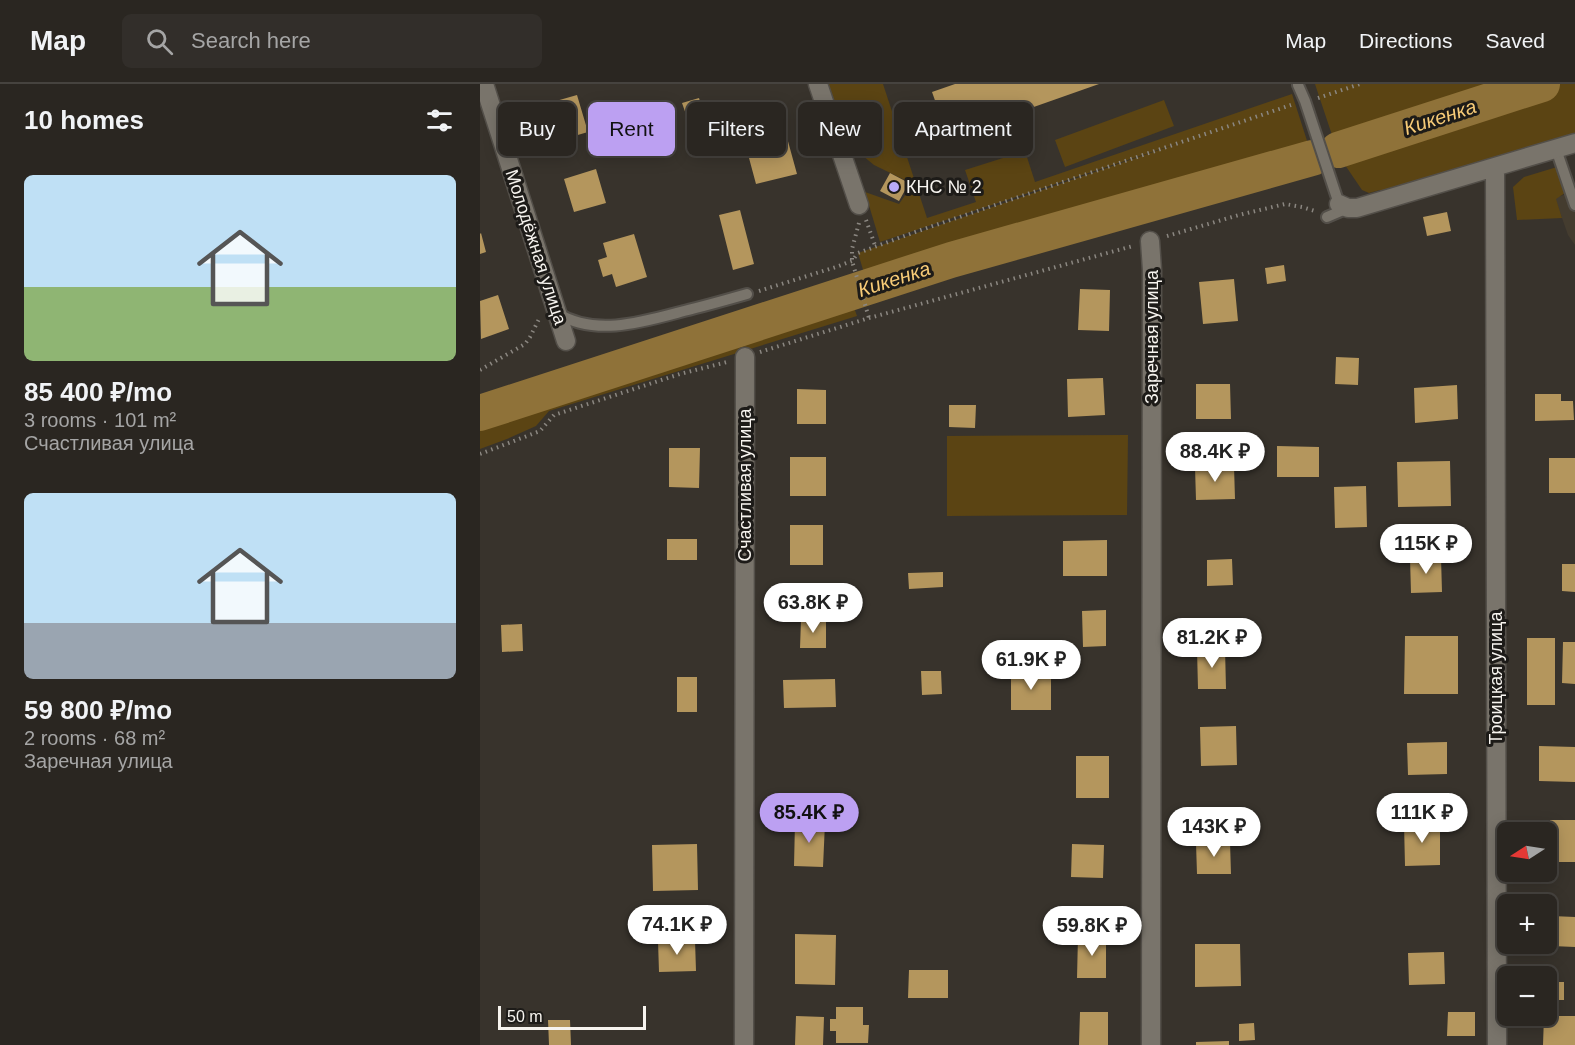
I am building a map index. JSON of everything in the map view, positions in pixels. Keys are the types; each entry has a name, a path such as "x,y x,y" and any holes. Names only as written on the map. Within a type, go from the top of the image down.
{"street":[{"name":"Молодёжная улица","path":"484,84 566,340"},
{"path":"818,84 861,208"},
{"path":"1337,204 1358,208 1374,204 1575,143"},
{"name":"Троицкая улица","path":"1495,167 1497,1045"},
{"name":"Заречная улица","path":"1150,241 1152,270 1151,1045"},
{"name":"Счастливая улица","path":"744,1045 745,357"}],"lane":[{"path":"1298,85 1337,204"},
{"path":"1556,149 1575,205"},
{"path":"556,313 565,319 594,326 625,325 747,294"}],"path":[{"path":"747,294 852,261 858,253 929,227 1360,84"},
{"path":"480,454 540,431 554,415 680,374 745,357 869,318 1239,215 1285,204 1302,207"},
{"path":"861,208 876,248"},
{"path":"861,208 852,249 852,261 869,318"},
{"path":"480,370 525,344 535,327"}],"shaded area":[{"path":"826,84 883,84 894,118 894,156 907,156 927,218 976,202 965,170 1009,156 1027,156 1035,182 1292,94 1310,150 867,283 858,253 1194,138 880,242 865,192 899,204 913,184 874,165 863,156 882,156 882,102 832,102"},
{"path":"1315,84 1527,84 1373,134 1361,140 1355,137 1354,130 1332,135"},
{"path":"1559,84 1575,84 1575,134 1381,194 1380,190 1369,193 1362,190 1345,165 1360,157 1358,151 1361,145"},
{"path":"1164,100 1174,126 1065,167 1055,140"},
{"path":"1557,167 1565,193 1556,199 1562,218 1517,220 1513,187 1524,177"},
{"path":"1575,191 1575,245 1568,235 1555,198"},
{"path":"856,289 871,295 851,299 857,316 549,411 536,426 480,449 480,409"},
{"path":"1128,435 1127,515 947,516 947,436"}],"building":[{"path":"955,84 1099,84 1033,107 1033,102 936,102 932,92"},
{"path":"577,95 588,132 576,136 576,102 552,102"},
{"path":"699,98 700,102 687,102 687,117 682,103"},
{"path":"786,134 797,174 756,184 749,158 786,156"},
{"path":"596,169 606,203 574,212 564,179"},
{"name":"КНС № 2","path":"890,173 909,183 899,201 880,191"},
{"path":"740,210 754,264 733,270 719,215"},
{"path":"1447,212 1451,231 1427,236 1423,217"},
{"path":"480,234 486,252 480,254"},
{"path":"634,234 647,277 616,287 612,274 603,277 598,260 607,257 603,243"},
{"path":"1284,265 1286,281 1267,284 1265,268"},
{"path":"1234,279 1238,321 1203,324 1199,282"},
{"path":"1080,289 1110,290 1109,331 1078,330"},
{"path":"498,295 509,329 481,339 480,301"},
{"path":"1336,357 1359,358 1358,385 1335,384"},
{"path":"1103,378 1105,415 1068,417 1067,379"},
{"path":"1196,384 1230,384 1231,419 1196,419"},
{"path":"1457,385 1458,419 1415,423 1414,388"},
{"path":"797,389 826,390 826,424 797,424"},
{"path":"1535,394 1561,394 1561,401 1573,401 1574,420 1535,421"},
{"path":"949,405 976,405 975,428 949,427"},
{"path":"1277,446 1319,447 1319,477 1277,477"},
{"path":"669,448 700,448 699,488 669,487"},
{"path":"790,457 826,457 826,496 790,496"},
{"path":"1549,458 1575,458 1575,493 1549,493"},
{"path":"1450,461 1451,506 1398,507 1397,462"},
{"path":"1234,466 1235,499 1196,500 1195,467"},
{"path":"1366,486 1367,527 1335,528 1334,487"},
{"path":"790,525 823,525 823,565 790,565"},
{"path":"667,539 697,539 697,560 667,560"},
{"path":"1107,540 1107,576 1063,576 1063,541"},
{"path":"1441,557 1442,592 1411,593 1410,558"},
{"path":"1232,559 1233,585 1207,586 1207,560"},
{"path":"1562,564 1575,564 1575,592 1562,591"},
{"path":"943,572 943,587 909,589 908,573"},
{"path":"1106,610 1106,646 1083,647 1082,611"},
{"path":"801,620 826,620 826,648 800,648"},
{"path":"522,624 523,651 502,652 501,625"},
{"path":"1405,636 1458,636 1458,694 1404,694"},
{"path":"1527,638 1555,638 1555,705 1527,705"},
{"path":"1563,642 1575,642 1575,684 1562,683"},
{"path":"1225,648 1226,689 1198,689 1197,649"},
{"path":"921,671 941,671 942,694 922,695"},
{"path":"1011,673 1051,673 1051,710 1011,710"},
{"path":"677,677 697,677 697,712 677,712"},
{"path":"835,679 836,707 784,708 783,680"},
{"path":"1236,726 1237,765 1201,766 1200,727"},
{"path":"1447,742 1447,774 1408,775 1407,743"},
{"path":"1539,746 1575,747 1575,782 1539,781"},
{"path":"1076,756 1109,756 1109,798 1076,798"},
{"path":"1550,820 1575,820 1575,862 1557,862 1557,822 1550,822"},
{"path":"795,822 825,823 823,867 794,866"},
{"path":"1440,822 1440,865 1405,866 1404,823"},
{"path":"1230,842 1231,874 1197,874 1196,843"},
{"path":"697,844 698,890 653,891 652,845"},
{"path":"1072,844 1104,845 1103,878 1071,877"},
{"path":"1557,916 1575,917 1575,947 1557,946"},
{"path":"795,934 836,935 835,985 795,984"},
{"path":"1078,936 1106,936 1106,978 1077,978"},
{"path":"695,940 696,971 659,972 658,941"},
{"path":"1195,944 1240,944 1241,986 1195,987"},
{"path":"1444,952 1445,984 1409,985 1408,953"},
{"path":"909,970 948,970 948,998 908,998"},
{"path":"1557,982 1564,982 1564,1000 1557,1000"},
{"path":"836,1007 863,1007 863,1025 869,1025 868,1043 836,1043 836,1031 830,1031 830,1019 836,1019"},
{"path":"1080,1012 1108,1012 1108,1045 1079,1045"},
{"path":"1448,1012 1475,1012 1475,1036 1447,1036"},
{"path":"796,1016 824,1017 823,1045 795,1045"},
{"path":"1557,1016 1575,1016 1575,1045 1543,1045 1544,1026 1557,1026"},
{"path":"548,1020 570,1020 571,1045 549,1045"},
{"path":"1254,1023 1255,1040 1239,1041 1239,1024"},
{"path":"1229,1041 1229,1045 1196,1045 1196,1042"}],"waterway":[{"name":"Кикенка","path":"1338,150 1542,84"},
{"name":"Кикенка","path":"480,413 951,260 1312,158"}],"place":[{"name":"КНС № 2","path":"894,187"}]}
